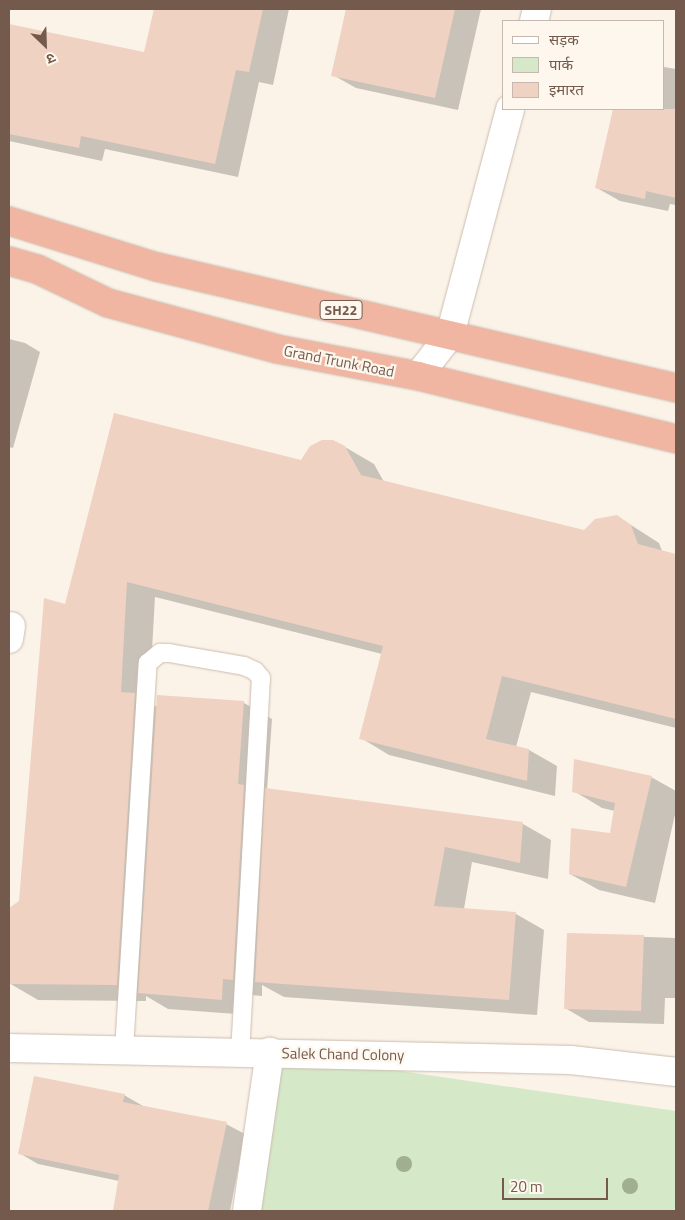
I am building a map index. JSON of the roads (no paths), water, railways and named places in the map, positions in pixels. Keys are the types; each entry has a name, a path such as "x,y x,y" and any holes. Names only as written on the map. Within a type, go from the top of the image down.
{"highway":[{"name":"SH22","path":"9,221 157,267 676,388"},
{"name":"Grand Trunk Road","path":"9,261 37,269 108,303 277,349 418,376 676,439"}],"street":[{"path":"418,376 450,335 510,110"},
{"name":"Salek Chand Colony","path":"9,1048 270,1052 571,1060 676,1072"},
{"path":"248,1211 270,1052"}],"lane":[{"path":"124,1050 148,663 160,653 170,653 244,666 255,670 261,678 240,1052"}]}
